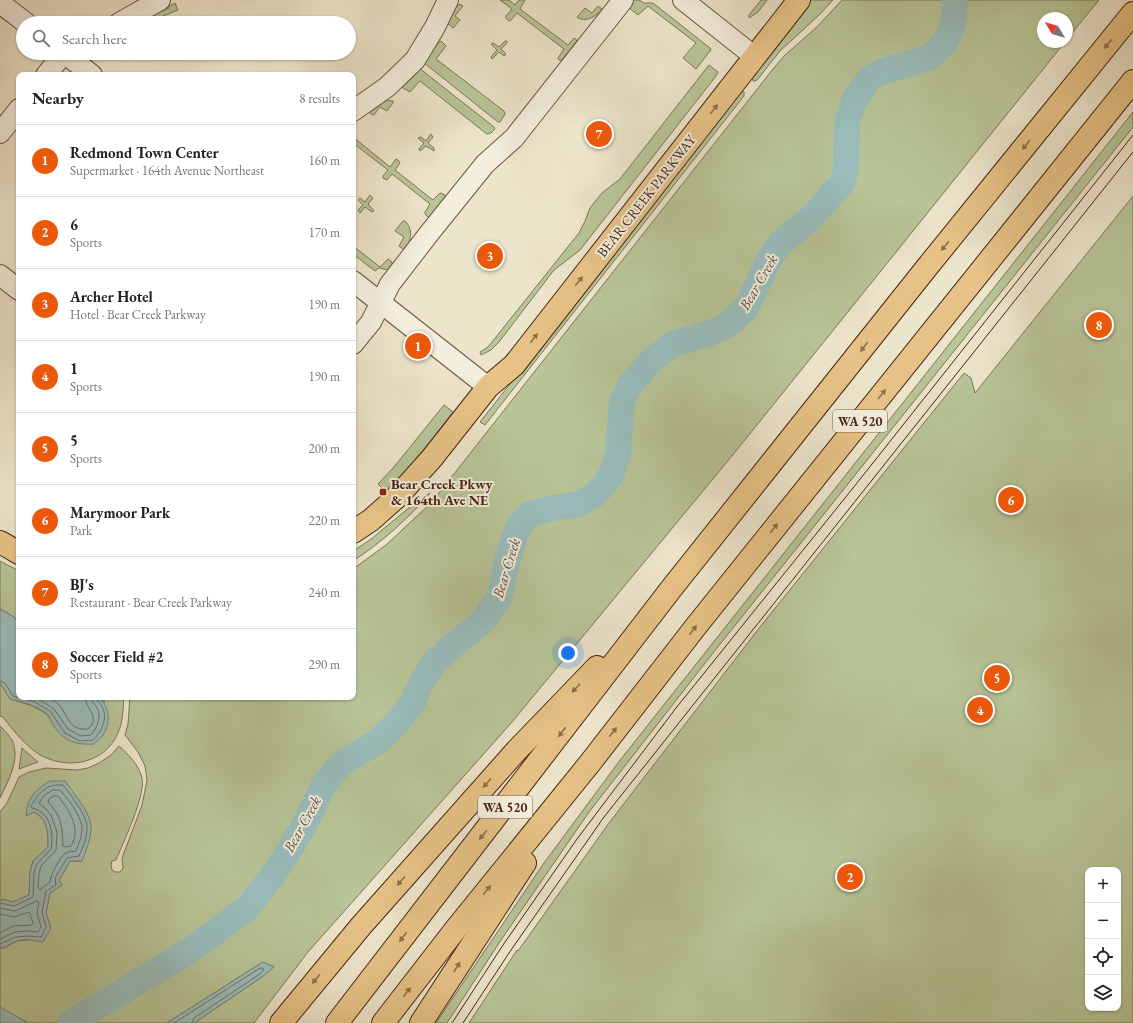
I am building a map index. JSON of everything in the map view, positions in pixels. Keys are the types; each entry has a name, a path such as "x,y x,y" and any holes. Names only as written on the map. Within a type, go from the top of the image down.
{"main road":[{"name":"BEAR CREEK PARKWAY","path":"749,53 782,0"},
{"name":"BEAR CREEK PARKWAY","path":"356,530 371,520 398,496 432,458 488,387 502,355 749,53 799,0"},
{"name":"WA 520","path":"337,1023 671,590 923,272 1133,13"},
{"name":"WA 520","path":"383,1023 455,930 590,763 701,619 1133,81"},
{"path":"0,542 16,551"},
{"path":"281,1023 362,926 517,750 671,590"},
{"path":"421,1023 590,763"}],"street":[{"path":"131,16 160,0"},
{"path":"356,109 387,87 415,60 435,27 448,0"},
{"path":"356,340 371,322 390,284 454,201 485,164 514,138 623,0"},
{"path":"683,0 749,53"},
{"path":"0,3 17,16"},
{"path":"48,72 58,60"},
{"path":"73,60 88,72"},
{"path":"0,133 16,113"},
{"path":"0,275 16,288"},
{"path":"356,283 488,387"}],"green space":[{"path":"500,0 509,0 515,5 519,0 525,0 520,9 568,45 574,38 577,41 562,60 559,60 558,58 564,49 517,13 509,21 506,16 512,9"},
{"path":"634,0 639,0 644,3 653,3 710,48 711,50 696,69 683,58 696,43 648,6 638,15 628,7"},
{"path":"761,0 767,0 758,12 749,18 749,15"},
{"path":"811,0 833,0 780,51 757,80 753,81 752,76"},
{"path":"842,0 1099,0 1073,32 1073,12 1037,12 1037,48 1060,48 736,451 512,722 308,952 254,1023 194,1023 262,977 263,962 167,1023 28,1023 0,1008 0,948 4,948 17,941 29,940 51,928 46,913 50,893 62,885 59,880 70,861 82,861 65,781 26,816 33,812 42,818 46,826 48,842 48,847 33,861 30,872 29,895 13,902 2,899 0,901 0,812 7,803 19,777 29,772 46,768 77,770 88,768 111,755 119,746 133,760 141,773 142,778 141,796 116,860 112,861 111,865 112,870 115,872 120,872 123,868 122,858 142,805 147,780 145,766 138,752 125,735 128,724 130,700 356,700 356,567 386,545 431,503 785,55 817,27"},
{"path":"175,3 178,10 163,16 154,16 169,8 169,6"},
{"path":"459,4 463,6 455,16 460,20 453,28 447,23 446,20"},
{"path":"598,6 602,9 594,17 580,19 577,17 585,8 592,13"},
{"path":"441,41 446,46 436,59 504,111 505,114 500,122 498,122 423,62"},
{"path":"507,41 507,43 501,49 506,54 504,56 499,52 492,59 491,57 497,50 491,44 493,43 499,47"},
{"path":"709,65 718,72 716,76 580,250 554,270 499,342 491,350 481,355 480,352 488,347 579,233 590,208 602,193 620,179"},
{"path":"419,68 495,129 491,133 487,134 420,81 410,92 403,88 403,86"},
{"path":"741,91 744,92 744,96 485,425 480,422"},
{"path":"387,100 393,101 393,103 387,111 380,107 374,115 371,114 370,112"},
{"path":"1133,112 1133,127 713,653 589,812 501,940 447,1023 436,1023 544,863 621,759"},
{"path":"431,134 433,137 428,143 434,148 434,151 426,146 420,151 419,149 424,143 418,138 421,137 426,141"},
{"path":"356,139 390,167 396,159 398,160 400,163 395,170 433,200 441,193 445,195 445,198 431,216 428,217 425,212 430,204 392,174 387,180 383,178 388,170 356,145"},
{"path":"370,195 373,198 368,204 374,211 372,212 365,207 360,213 358,210 363,205 358,200 360,198 365,202"},
{"path":"1133,196 1133,1023 469,1023 517,950 518,951 609,823 760,627 964,373 971,378 975,393"},
{"path":"403,221 408,224 411,235 405,249 399,246 404,237 395,231"},
{"path":"356,248 380,267 388,259 392,262 392,265 388,270 379,268 375,271 356,256"},
{"path":"444,405 453,412 412,463 385,491 378,484 394,467"},
{"path":"430,493 394,530 356,559 356,549 370,540 416,502"},
{"path":"0,561 16,569 16,619 0,609"},
{"path":"0,683 10,699 33,706 48,715 54,726 105,702 102,700 124,700 120,729 112,743 105,751 96,757 75,763 64,763 42,756 26,743 3,717 0,716"},
{"path":"0,726 12,740 15,755 12,770 0,798"},
{"path":"22,748 38,762 19,769"}],"water":[{"path":"0,609 16,619 16,700 101,700 105,705 108,715 106,730 94,744 82,744 71,741 62,736 45,712 30,705 10,699 0,683"},
{"path":"50,781 65,781 85,810 91,827 88,845 82,861 70,861 59,880 62,885 50,893 46,913 51,928 43,942 20,940 0,948 0,901 2,899 13,902 29,895 30,872 33,861 48,847 45,822 34,812 26,816 30,799 36,791"},
{"path":"263,962 274,967 262,977 194,1023 167,1023"},
{"path":"0,1007 28,1023 0,1023"}],"waterway":[{"name":"Bear Creek","path":"70,1023 191,950 247,908 271,878 290,849 307,820 324,784 342,763 380,740 398,722 413,702 422,681 435,662 482,622 499,598 510,549 519,525 530,514 553,508 579,504 595,495 611,476 618,454 622,401 630,385 650,362 672,344 711,333 728,325 746,308 770,258 781,242 809,220 843,182 846,165 847,122 855,99 870,78 884,71 931,57 946,41 953,25 955,0"}],"tram line":[{"path":"452,1023 503,945 577,839 676,708 853,488 1133,135"},
{"path":"463,1023 511,950 604,817 1133,152"}],"place":[{"name":"BJ's","path":"599,134"},
{"name":"Archer Hotel","path":"490,256"},
{"name":"Soccer Field #2","path":"1099,325"},
{"name":"Redmond Town Center","path":"418,346"},
{"name":"Bear Creek Pkwy & 164th Ave NE","path":"383,492"},
{"name":"Marymoor Park","path":"1011,500"},
{"name":"5","path":"997,678"},
{"name":"1","path":"980,710"},
{"name":"6","path":"850,877"}]}
